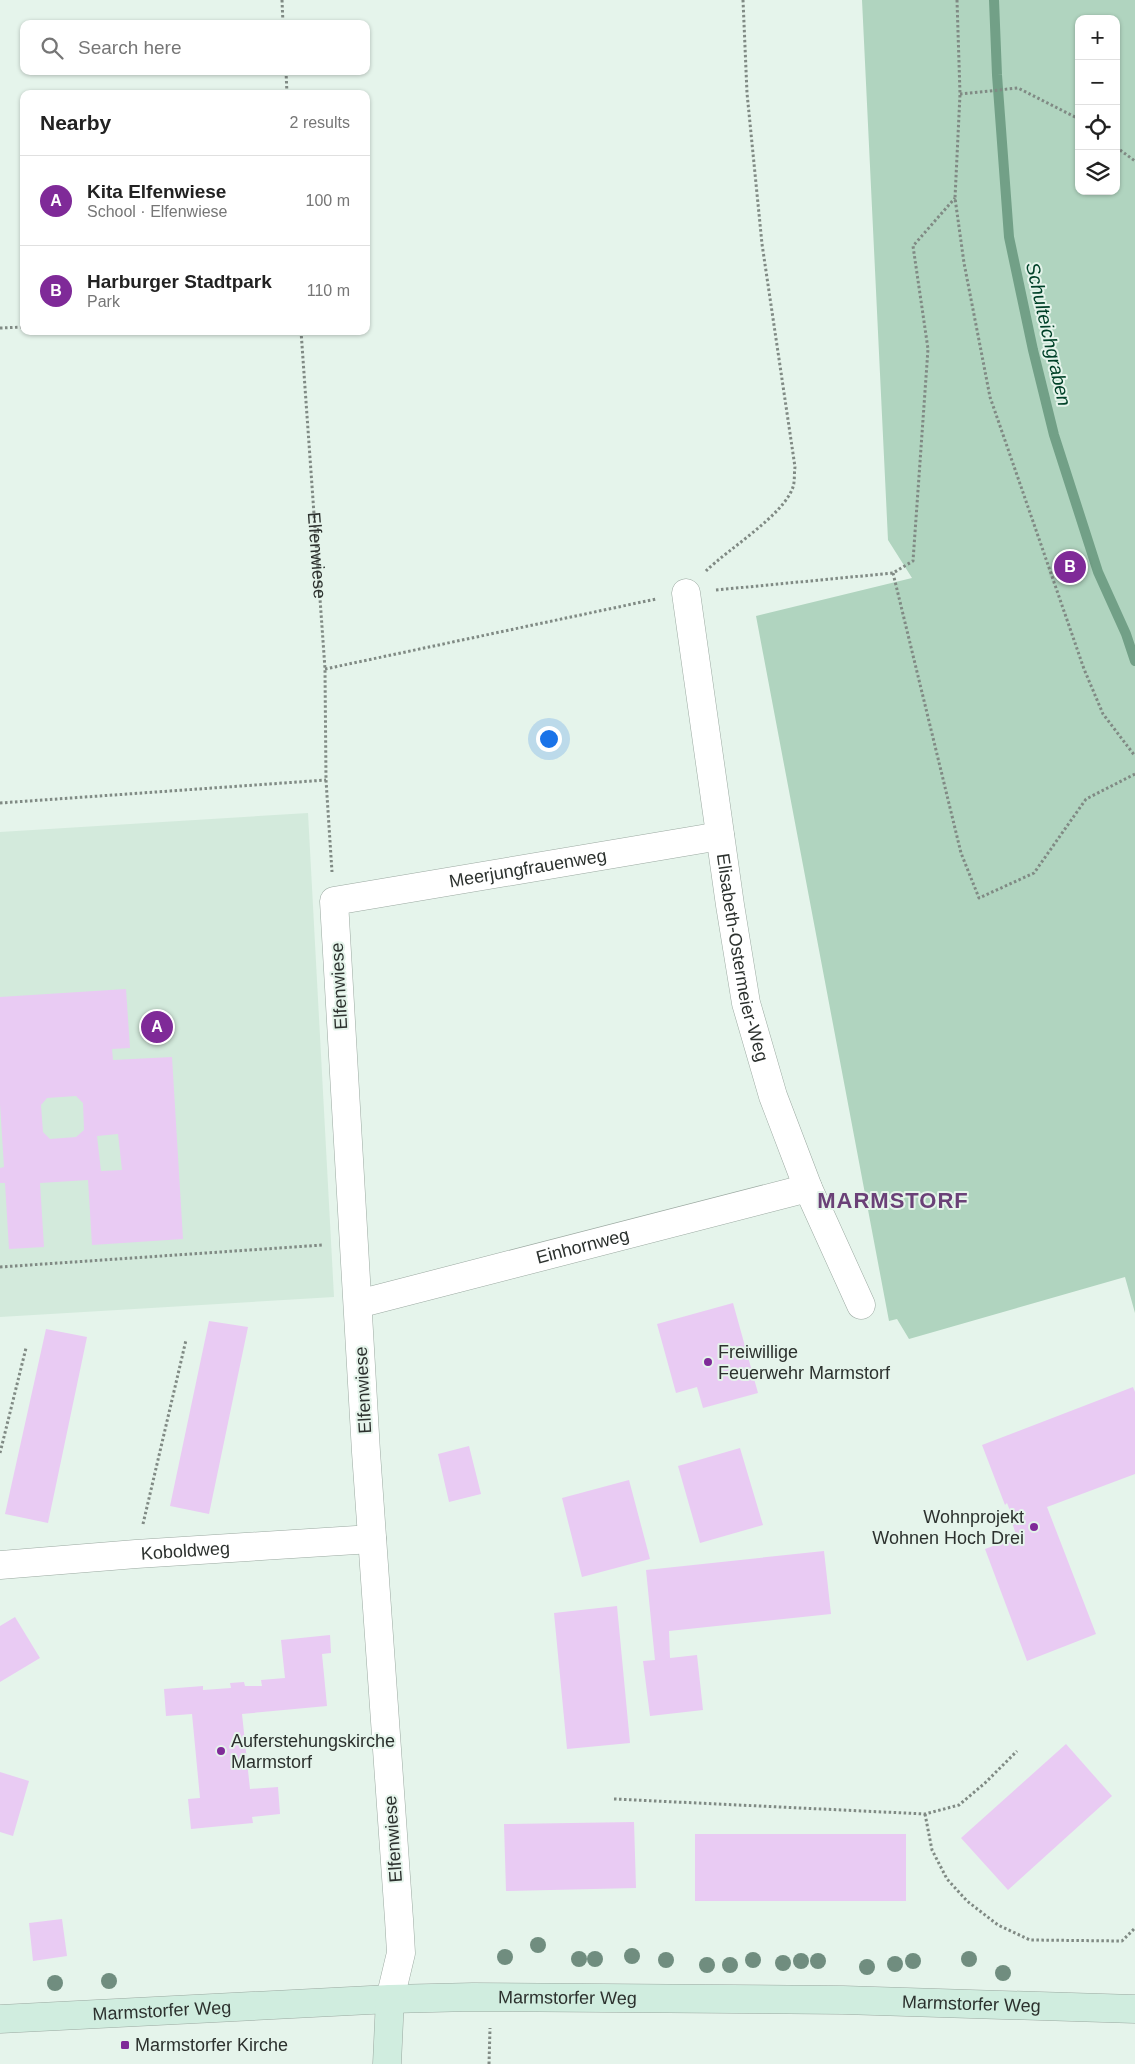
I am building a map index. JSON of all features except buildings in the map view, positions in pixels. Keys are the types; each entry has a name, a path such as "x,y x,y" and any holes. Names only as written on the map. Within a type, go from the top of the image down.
{"street":[{"name":"Elisabeth-Ostermeier-Weg","path":"686,593 720,836 746,1003 773,1096 808,1188 861,1305"},
{"name":"Meerjungfrauenweg","path":"334,901 720,836"},
{"name":"Elfenwiese","path":"334,901 372,1540 401,1952 390,1999"},
{"name":"Einhornweg","path":"358,1304 808,1188"},
{"name":"Koboldweg","path":"0,1565 136,1554 372,1540"},
{"name":"Marmstorfer Weg","path":"0,2019 390,1999 473,1997 843,2000 1135,2009"},
{"path":"388,2064 390,1999"}],"path":[{"path":"282,0 283,20"},
{"path":"686,593 722,556 769,518 784,502 793,487 795,467 761,234 747,93 743,0"},
{"path":"957,0 960,94 955,198 964,263 990,397 1084,669 1103,714 1135,756"},
{"path":"286,75 287,90"},
{"path":"960,94 1018,88 1075,117"},
{"path":"1120,150 1135,161"},
{"path":"325,669 686,593 893,573 914,561 928,350 913,246 955,198"},
{"path":"0,328 20,327"},
{"name":"Elfenwiese","path":"301,335 325,669 326,780 334,901"},
{"path":"893,573 960,853 979,898 1034,873 1086,799 1135,774"},
{"path":"0,803 326,780"},
{"path":"0,1268 354,1243"},
{"path":"136,1554 186,1340"},
{"path":"0,1453 26,1348"},
{"path":"614,1799 925,1814 958,1805 985,1783 1017,1751"},
{"path":"925,1814 932,1850 948,1879 967,1902 998,1926 1030,1940 1122,1941 1135,1928"},
{"path":"489,2064 490,2024"}],"shaded area":[{"path":"862,0 1135,0 1135,1313 1125,1277 909,1339 897,1319 889,1321 756,616 912,578 888,540"},
{"path":"308,813 334,1297 0,1317 0,832"}],"waterway":[{"name":"Schulteichgraben","path":"994,0 997,75 1009,237 1033,350 1054,435 1098,572 1126,634 1135,661"}],"place":[{"name":"Harburger Stadtpark","path":"1070,567"},
{"name":"Kita Elfenwiese","path":"157,1027"},
{"name":"Freiwillige Feuerwehr Marmstorf","path":"708,1362"},
{"name":"Wohnprojekt Wohnen Hoch Drei","path":"1034,1527"},
{"name":"Auferstehungskirche Marmstorf","path":"221,1751"},
{"name":"Marmstorfer Kirche","path":"125,2045"}],"district":[{"name":"MARMSTORF","path":"893,1200"}]}
